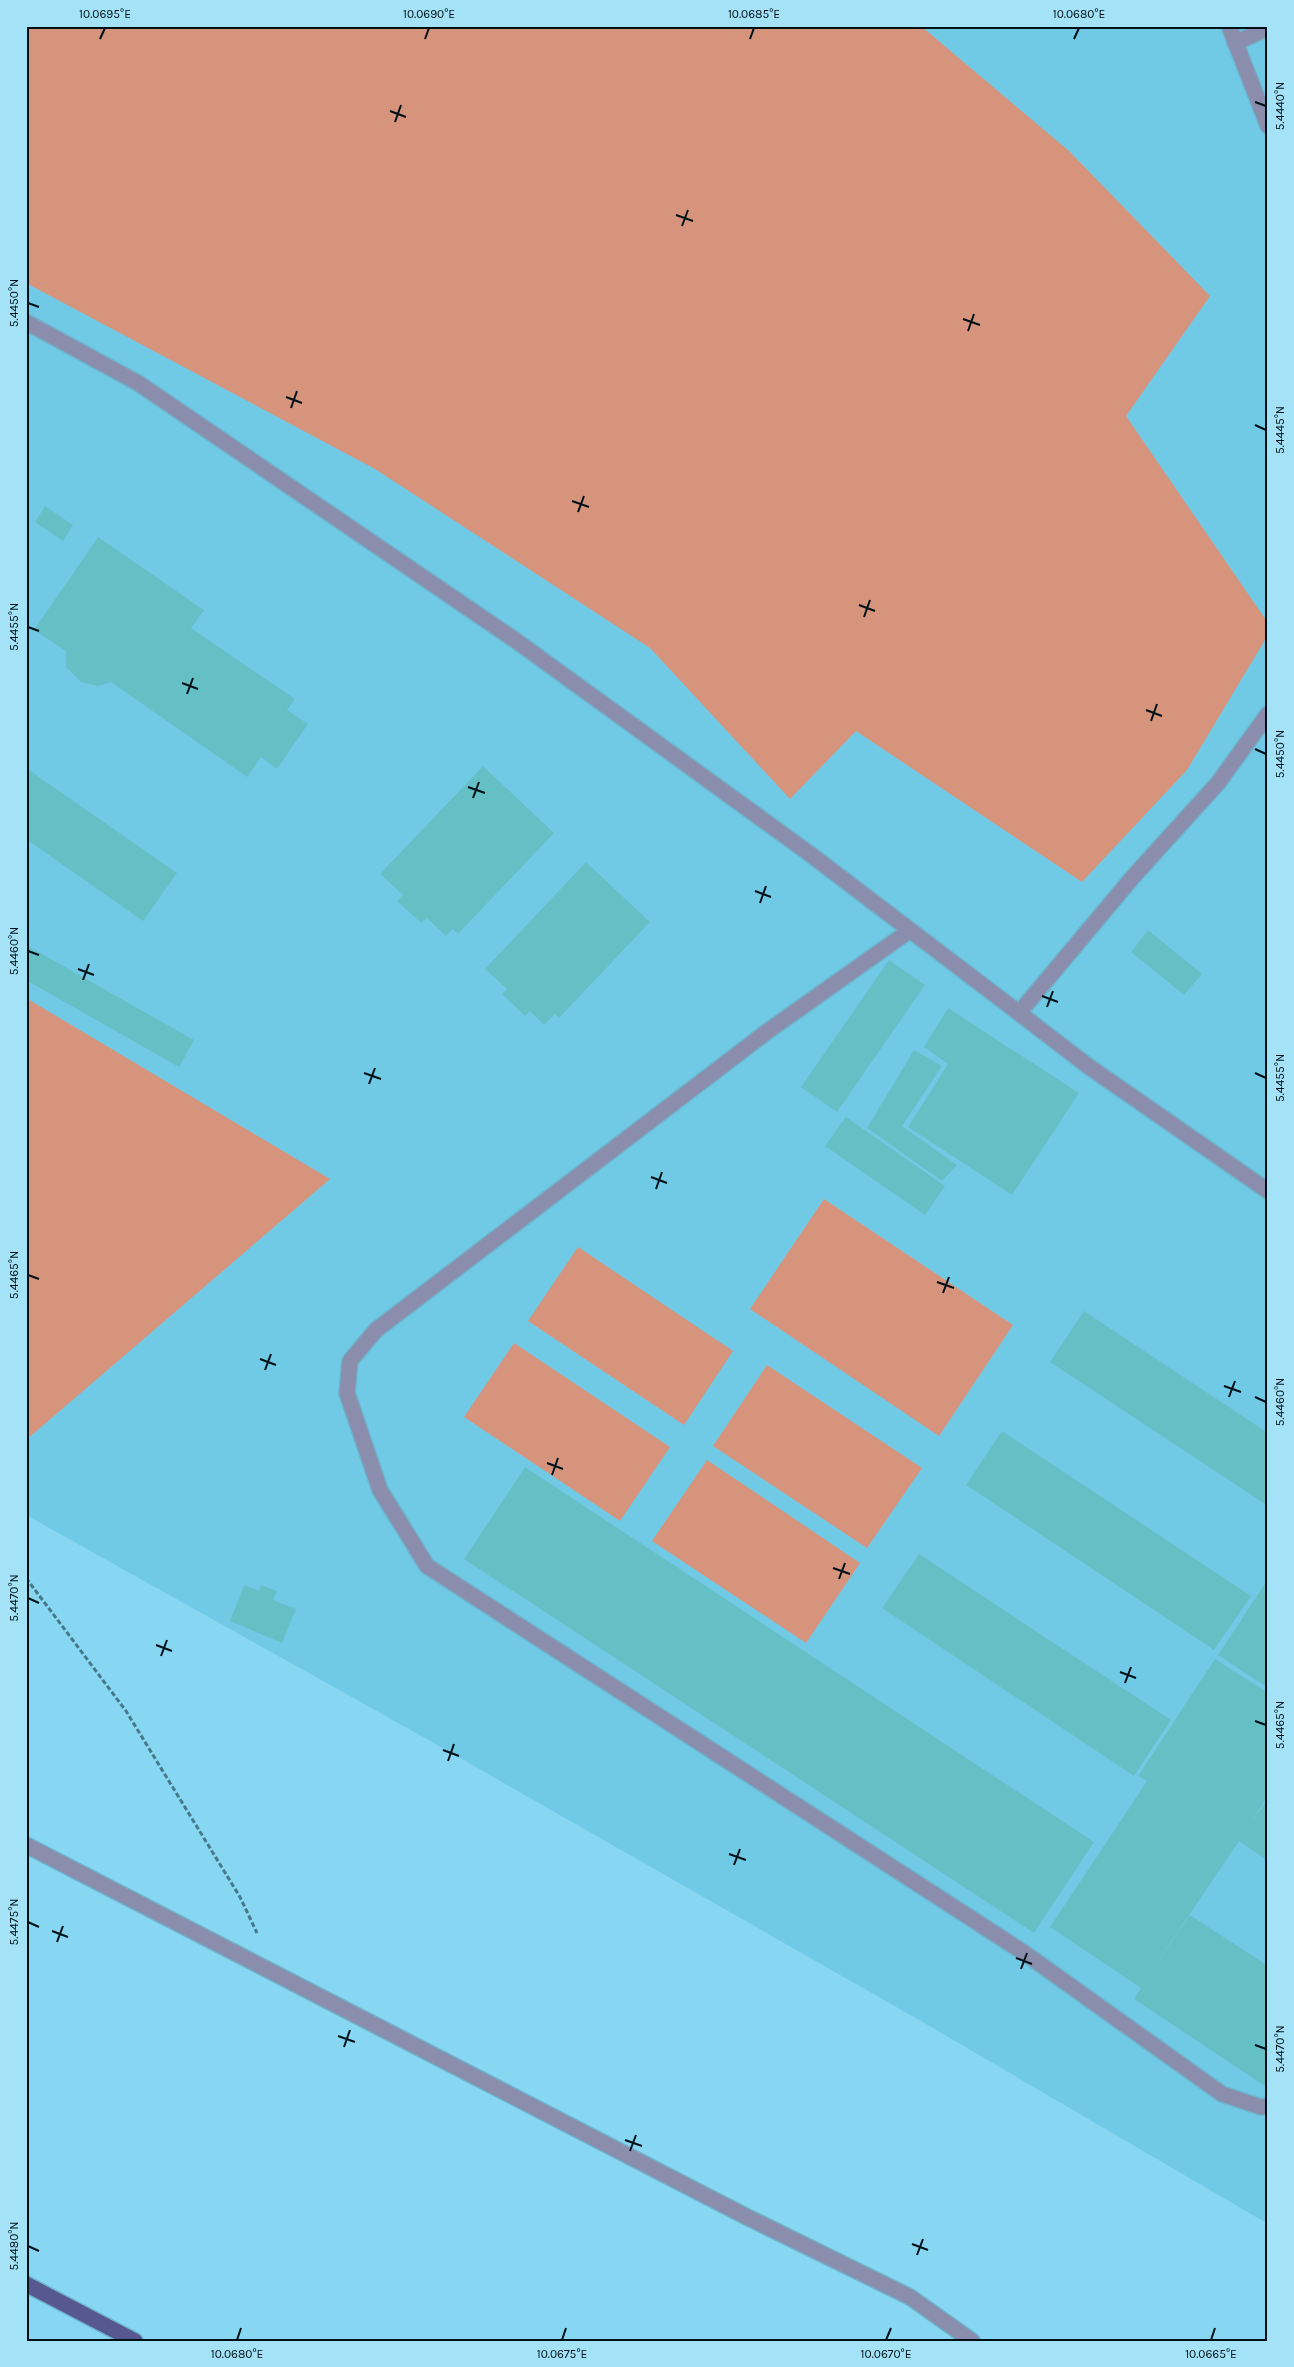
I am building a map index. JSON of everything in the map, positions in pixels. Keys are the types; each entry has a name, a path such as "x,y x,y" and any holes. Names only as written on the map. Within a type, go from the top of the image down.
{"main road":[{"path":"26,2284 135,2341"}],"street":[{"path":"1229,26 1268,126"},
{"path":"1236,43 1268,28"},
{"path":"26,322 138,383 515,640 810,854 1088,1066 1268,1191"},
{"path":"1018,1013 1132,878 1218,783 1268,714"},
{"path":"909,931 768,1031 376,1330 350,1361 346,1393 380,1490 427,1566 1023,1952 1222,2094 1261,2106 1268,2106"},
{"path":"26,1845 747,2217 910,2297 972,2341"}],"path":[{"path":"26,1578 126,1711 240,1897 278,1975"}],"shaded area":[{"path":"26,26 1268,26 1268,2224 926,2024 425,1738 26,1515"},
{"path":"26,26 921,26 1069,151 1210,296 1126,416 1268,623 1268,635 1187,770 1082,882 856,731 790,799 650,648 375,469 26,283"},
{"path":"26,998 330,1179 26,1440"},
{"path":"824,1199 1013,1325 939,1436 750,1309"},
{"path":"578,1247 733,1351 684,1425 528,1321"},
{"path":"514,1343 670,1447 620,1521 464,1417"},
{"path":"767,1365 922,1468 867,1548 713,1446"},
{"path":"707,1460 860,1563 806,1643 652,1541"}],"building":[{"path":"45,506 73,525 63,541 35,522"},
{"path":"98,537 204,610 191,628 295,699 287,710 308,724 277,769 261,757 247,777 111,682 98,686 81,682 66,667 66,651 34,630"},
{"path":"483,766 554,833 458,934 453,929 446,936 427,918 421,923 397,901 403,895 380,874"},
{"path":"26,768 177,873 143,921 26,839"},
{"path":"586,862 650,922 559,1018 555,1014 544,1025 530,1011 525,1016 502,994 507,989 485,969"},
{"path":"1148,930 1202,974 1184,995 1131,952"},
{"path":"26,945 194,1040 179,1067 26,980"},
{"path":"889,960 925,985 837,1112 801,1087"},
{"path":"948,1008 1079,1093 1012,1195 908,1127 948,1064 924,1047"},
{"path":"914,1050 942,1066 902,1126 957,1165 942,1181 867,1128"},
{"path":"846,1117 945,1186 925,1215 825,1146"},
{"path":"1084,1311 1268,1433 1268,1506 1050,1362"},
{"path":"1002,1431 1251,1596 1214,1650 966,1485"},
{"path":"525,1467 1094,1842 1034,1933 464,1559"},
{"path":"919,1554 1171,1720 1134,1776 882,1608"},
{"path":"1268,1579 1268,1688 1218,1655"},
{"path":"244,1585 259,1591 261,1585 277,1591 273,1600 296,1609 282,1643 230,1621"},
{"path":"1215,1659 1268,1693 1268,1796 1251,1822 1268,1799 1268,1861 1239,1841 1150,1973 1190,1915 1268,1966 1268,2088 1134,1999 1141,1988 1050,1927 1147,1781 1138,1776"}]}
